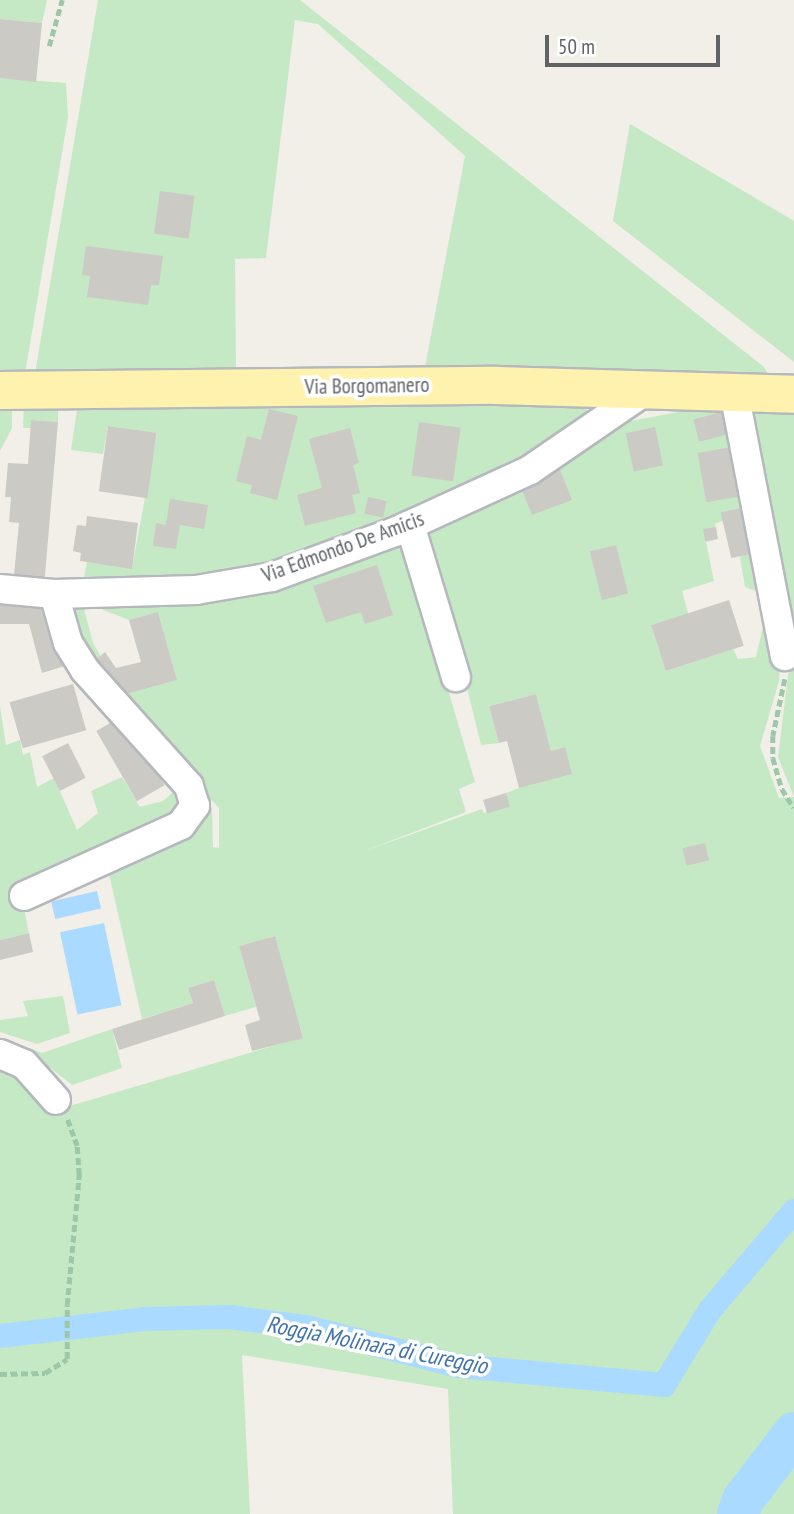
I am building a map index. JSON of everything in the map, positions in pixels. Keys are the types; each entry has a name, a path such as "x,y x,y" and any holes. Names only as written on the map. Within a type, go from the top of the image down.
{"main road":[{"name":"Via Borgomanero","path":"0,390 651,387 794,394"}],"street":[{"name":"Via Edmondo De Amicis","path":"0,589 54,594 196,590 272,577 410,525 530,470 651,387"},
{"path":"734,392 785,656"},
{"path":"410,525 456,677"},
{"path":"24,896 181,825 195,806 189,786 86,670 68,643 54,594"},
{"path":"0,1054 24,1064 56,1100"}],"path":[{"path":"49,46 62,0"},
{"path":"785,656 774,758 782,789 794,808"},
{"path":"0,1374 45,1373 67,1359 66,1334 79,1175 77,1146 56,1100"}],"green space":[{"path":"0,0 47,0 42,23 0,19"},
{"path":"98,0 300,0 764,367 771,379 424,372 465,156 318,24 295,20 266,258 235,259 236,376 34,379"},
{"path":"0,78 66,83 68,117 24,380 0,381"},
{"path":"630,124 794,221 794,362 613,221"},
{"path":"24,401 58,401 58,422 32,420 31,428 23,428"},
{"path":"78,403 587,403 586,422 527,460 408,517 268,567 198,580 117,580 84,577 87,562 132,568 157,433 108,426 103,454 71,450"},
{"path":"727,403 769,596 745,587 740,557 722,521 715,524 718,539 706,542 714,581 682,591 689,617 652,629 666,671 733,649 738,659 756,657 764,623 774,629 781,657 779,681 760,746 779,798 794,797 794,1514 453,1514 448,1389 242,1355 250,1514 0,1514 0,1061 56,1110 303,1037 274,936 239,946 256,1007 225,1016 214,980 188,988 193,1003 142,1019 107,865 202,797 212,808 213,847 219,848 219,808 110,693 61,606 83,605 93,643 123,695 177,680 158,612 129,620 103,610 103,605 403,539 486,508 625,422","holes":["465,680 481,745 499,743 489,706 536,694 551,751 565,747 519,788 506,793 509,806 484,813 482,809 359,853 466,812 459,789 475,782 447,686"]},
{"path":"0,404 12,404 12,428 0,451"},
{"path":"742,404 794,406 794,797 778,757 790,659"},
{"path":"0,706 6,745 20,740 23,755 30,752 37,787 54,778 77,830 98,813 91,791 122,777 140,807 163,801 178,788 183,810 24,908 29,933 0,940"},
{"path":"63,996 70,1033 37,1044 0,1032 0,1020 28,1016 23,1001"},
{"path":"112,1029 122,1068 72,1085 48,1066 0,1046 0,1037 42,1053"}],"water":[{"path":"97,891 101,909 55,919 51,902"},
{"path":"104,923 121,1005 77,1015 60,932"}],"building":[{"path":"0,19 42,23 36,82 0,78"},
{"path":"160,191 195,196 189,238 154,234"},
{"path":"86,246 163,256 159,285 151,285 148,305 87,297 90,276 82,275"},
{"path":"269,409 298,416 277,500 250,493 252,485 236,481 247,436 261,440"},
{"path":"729,410 735,432 699,442 693,420"},
{"path":"31,420 58,422 44,587 13,585 19,523 9,522 11,497 5,497 8,463 28,464"},
{"path":"419,422 461,428 453,481 411,475"},
{"path":"108,426 157,433 147,498 99,491"},
{"path":"655,427 663,465 634,471 626,433"},
{"path":"350,428 359,463 353,465 360,493 352,495 356,513 305,526 297,495 322,488 309,439"},
{"path":"738,446 747,495 706,502 698,453"},
{"path":"559,467 572,500 532,515 521,488"},
{"path":"368,497 387,501 383,518 364,514"},
{"path":"170,499 208,505 204,529 180,525 176,549 153,546 156,523 166,525"},
{"path":"749,506 760,552 731,558 721,513"},
{"path":"87,516 138,523 132,569 80,561 81,553 73,551 77,525 86,526"},
{"path":"716,527 718,539 705,541 703,529"},
{"path":"616,545 628,594 602,600 590,552"},
{"path":"377,565 393,615 365,624 361,612 326,623 313,586"},
{"path":"0,597 52,600 68,665 42,673 29,624 0,624"},
{"path":"729,600 744,646 666,671 651,625"},
{"path":"158,612 177,680 123,695 92,663 105,652 116,668 141,662 129,620"},
{"path":"73,684 86,730 23,748 10,702"},
{"path":"536,694 551,751 565,747 572,774 519,788 507,741 499,743 489,706"},
{"path":"124,715 164,785 137,801 96,731"},
{"path":"68,743 86,778 60,791 42,756"},
{"path":"506,793 510,806 487,813 483,800"},
{"path":"705,843 709,861 687,866 683,848"},
{"path":"29,933 33,952 0,960 0,940"},
{"path":"275,936 303,1038 252,1051 245,1025 260,1020 239,946"},
{"path":"214,980 225,1016 119,1050 112,1029 193,1003 188,988"}],"waterway":[{"name":"Roggia Molinara di Cureggio","path":"0,1336 144,1319 229,1317 306,1327 459,1366 664,1385 710,1310 794,1211"},
{"path":"738,1514 743,1500 794,1433"}]}
